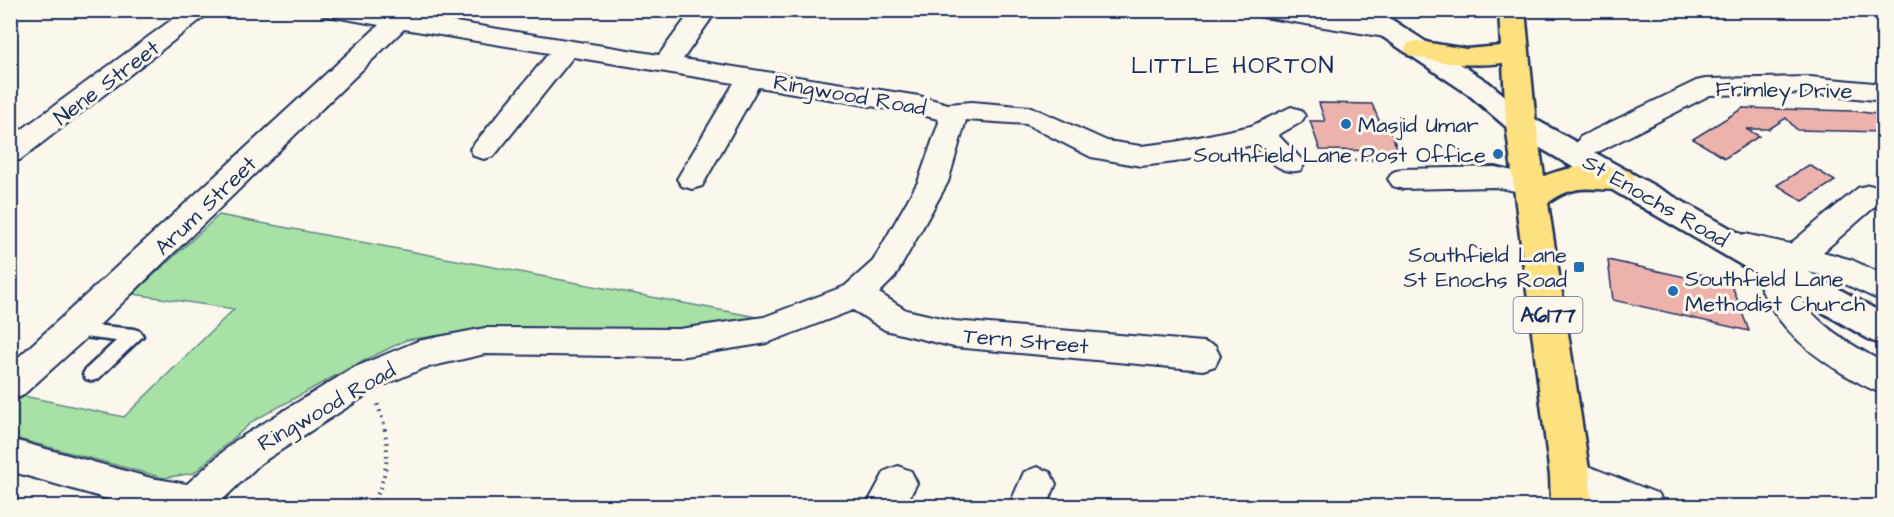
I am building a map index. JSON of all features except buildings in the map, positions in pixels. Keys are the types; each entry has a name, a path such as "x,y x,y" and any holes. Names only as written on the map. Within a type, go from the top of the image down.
{"main road":[{"name":"A6177","path":"1512,10 1515,52 1529,129 1531,191 1571,491"},
{"path":"1418,49 1470,58 1488,58 1515,52"},
{"path":"1531,191 1568,177 1629,185"}],"street":[{"name":"Nene Street","path":"10,153 201,10"},
{"name":"Ringwood Road","path":"191,504 248,452 365,378 418,355 485,341 679,343 767,330 856,295 884,269 933,182 953,122 948,113 919,105 332,10"},
{"path":"666,64 705,10"},
{"path":"1263,10 1385,29"},
{"name":"St Enochs Road","path":"1359,10 1478,88 1529,129 1727,240 1782,262 1884,331"},
{"name":"Arum Street","path":"10,386 73,330 398,21"},
{"path":"484,149 566,49"},
{"path":"692,179 751,77"},
{"name":"Frimley Drive","path":"1590,144 1705,87 1810,85 1884,93"},
{"path":"948,113 972,111 1031,116 1101,150 1141,156 1175,152 1259,134 1291,116"},
{"path":"1529,129 1579,138 1590,144 1626,166 1629,185"},
{"path":"1259,134 1290,163"},
{"path":"1402,180 1495,177 1531,191"},
{"path":"1869,195 1782,262 1773,286 1787,310 1811,334 1884,380"},
{"path":"1782,262 1841,268 1884,290"},
{"name":"Tern Street","path":"856,295 897,321 954,334 1203,356"},
{"path":"10,455 191,504"},
{"path":"1571,491 1645,507"}],"lane":[{"path":"73,330 134,336 93,374"}],"path":[{"path":"1290,163 1402,180"},
{"path":"365,378 388,431 390,463 372,507"}],"green space":[{"path":"219,215 757,317 670,331 492,328 406,340 353,366 253,421 194,473 164,478 11,437 10,408 24,396 124,417 234,309 133,294"}],"place":[{"name":"Masjid Umar","path":"1346,124"},
{"name":"Southfield Lane Post Office","path":"1498,154"},
{"name":"Southfield Lane St Enochs Road","path":"1579,267"},
{"name":"Southfield Lane Methodist Church","path":"1673,291"}],"district":[{"name":"LITTLE HORTON","path":"1233,65"}]}
